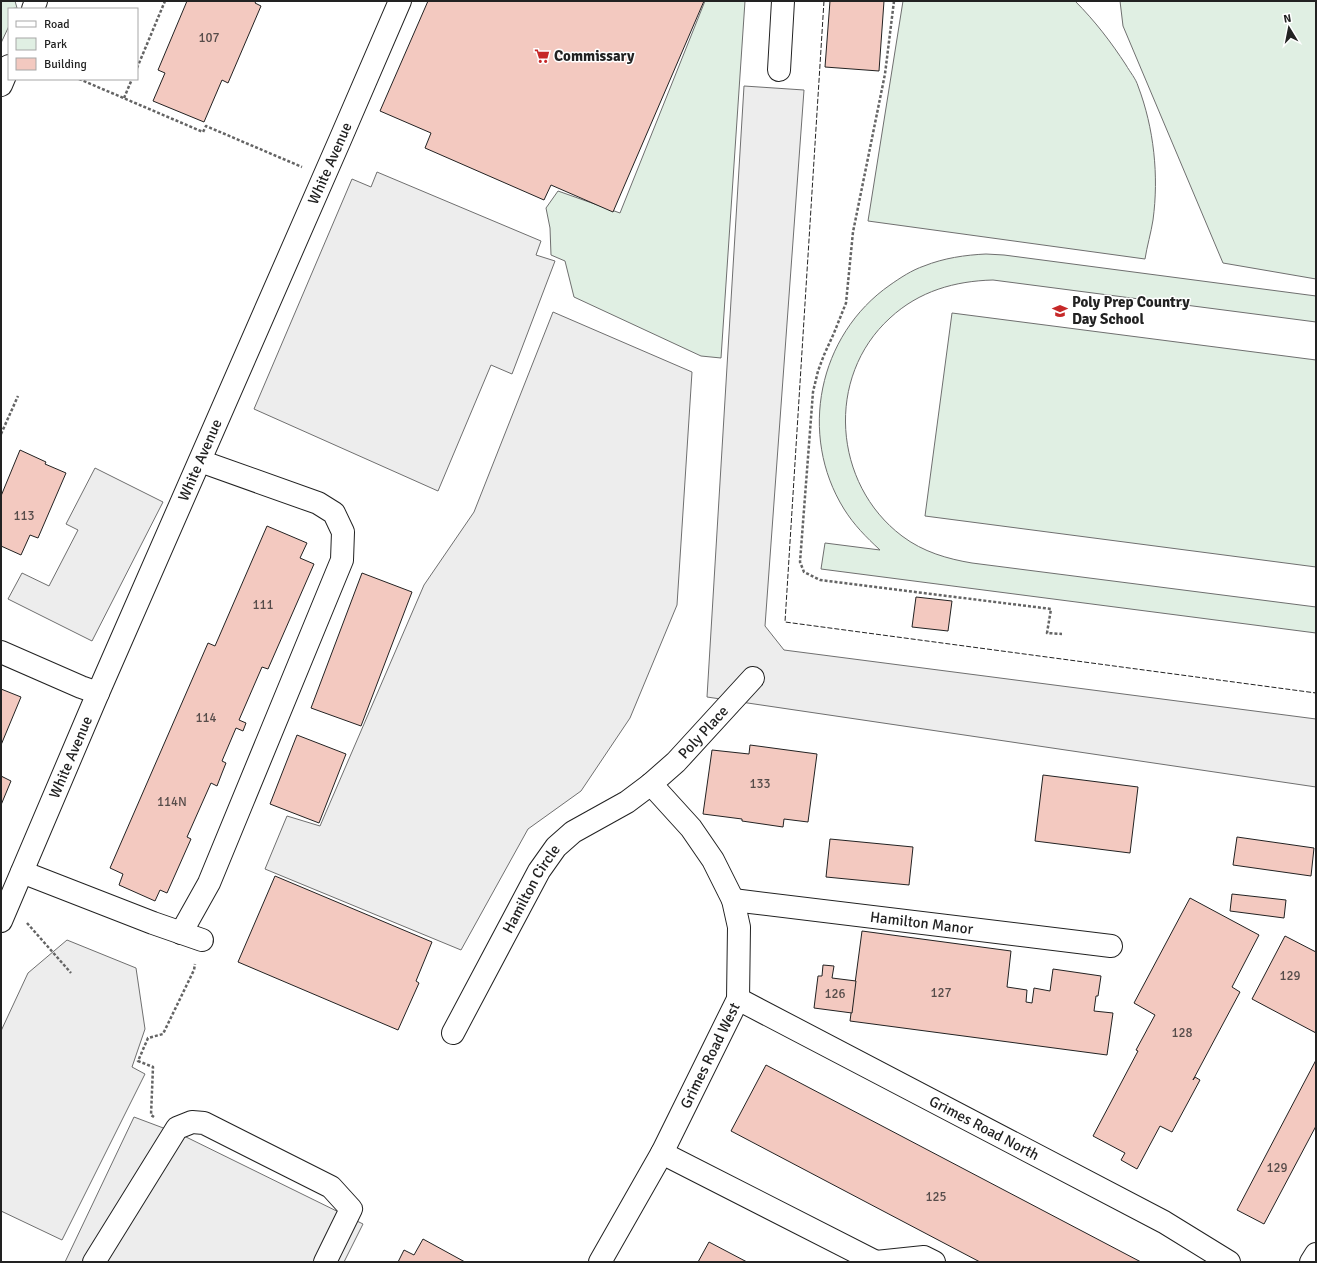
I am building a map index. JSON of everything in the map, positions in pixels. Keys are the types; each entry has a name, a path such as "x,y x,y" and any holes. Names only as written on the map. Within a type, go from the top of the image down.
{"street":[{"name":"White Avenue","path":"1,920 98,693 400,1"},
{"path":"779,70 783,1"},
{"path":"1,85 8,68"},
{"path":"181,933 209,883 342,560 343,532 334,513 318,503 200,461"},
{"path":"1,652 98,693"},
{"name":"Poly Place","path":"651,784 676,762 753,678"},
{"name":"Grimes Road West","path":"600,1262 662,1153 738,998 739,927 733,900 713,860 691,828 651,784"},
{"name":"Hamilton Circle","path":"453,1033 539,871 556,847 573,832 627,802 651,784"},
{"path":"22,872 181,933 199,950"},
{"name":"Hamilton Manor","path":"733,900 1111,946"},
{"name":"Grimes Road North","path":"738,998 1164,1222 1229,1262"},
{"path":"94,1262 177,1128 192,1122 204,1123 331,1187 351,1208 325,1262"},
{"path":"662,1153 876,1262 924,1257 934,1262"},
{"path":"1311,1262 1316,1254"}],"path":[{"path":"138,66 165,1"},
{"path":"894,1 885,74 853,232 846,303 818,371 813,392 800,562 804,572 820,580 1051,609 1047,633 1062,634"},
{"path":"81,80 204,132 206,126 306,168"},
{"path":"124,98 132,80"},
{"path":"1,434 18,396"},
{"path":"26,921 71,972"},
{"path":"177,1128 151,1115 153,1067 138,1061 148,1038 163,1034 194,970 199,950"}],"green space":[{"path":"1,1 15,1 17,8 8,8 8,28 1,43"},
{"path":"705,1 745,1 721,358 701,356 574,297 565,261 551,255 550,228 546,208 558,191 620,213"},
{"path":"903,1 1075,1 1109,40 1134,78 1148,118 1154,152 1155,203 1145,259 868,221"},
{"path":"1120,1 1316,1 1316,279 1223,263 1123,26"},
{"path":"986,254 1004,255 1316,296 1316,322 993,280 951,285 925,294 901,309 890,318 869,342 855,370 847,399 846,430 851,460 862,488 879,514 902,536 927,551 972,563 1316,607 1316,633 821,569 825,543 880,550 860,531 844,509 830,480 822,450 819,419 823,388 832,358 846,331 865,306 890,285 911,272 932,263 947,259"},
{"path":"952,313 1316,360 1316,567 925,516"}],"shaded area":[{"path":"744,86 804,90 765,626 784,650 1316,719 1316,787 707,697"},
{"path":"377,172 541,241 536,255 555,261 512,374 491,365 438,491 254,409 352,179 371,187"},
{"path":"553,312 692,372 677,605 630,718 581,791 528,829 461,950 265,869 287,816 320,826 424,585 474,512"},
{"path":"95,468 163,502 92,641 8,599 22,573 49,586 78,530 66,524"},
{"path":"67,940 136,968 145,1029 132,1067 145,1074 62,1240 1,1211 1,1031 28,973"},
{"path":"134,1117 182,1135 363,1224 344,1262 65,1262"}],"building":[{"path":"187,1 256,1 255,3 261,6 228,83 222,80 204,122 153,101 165,73 158,70"},
{"name":"Commissary","path":"428,1 704,1 613,212 551,185 544,200 425,148 431,133 380,111"},
{"path":"830,1 884,1 879,71 825,67"},
{"path":"20,450 46,462 45,464 66,473 38,538 30,535 21,555 1,546 1,496"},
{"path":"267,526 307,543 300,558 314,564 268,669 262,667 239,720 246,723 243,731 236,728 222,761 226,763 217,786 211,783 187,837 191,839 167,893 160,890 155,901 119,885 123,874 110,868 208,643 215,646"},
{"path":"362,573 412,592 361,726 311,708"},
{"path":"916,597 952,601 948,631 912,627"},
{"path":"1,689 21,697 1,745"},
{"path":"297,735 346,754 319,823 270,804"},
{"path":"750,745 817,754 808,822 784,819 783,827 742,821 742,819 703,814 712,750 749,754"},
{"path":"1043,775 1138,787 1130,853 1035,841"},
{"path":"1,776 11,781 1,805"},
{"path":"1237,837 1314,848 1311,876 1233,865"},
{"path":"830,839 913,847 909,885 826,877"},
{"path":"275,876 432,942 416,981 419,983 398,1030 238,962"},
{"path":"1232,894 1286,900 1284,918 1230,911"},
{"path":"1190,898 1259,935 1232,987 1240,992 1193,1080 1195,1077 1200,1080 1172,1132 1160,1126 1137,1169 1121,1160 1125,1153 1093,1136 1138,1051 1136,1050 1155,1015 1134,1003"},
{"path":"862,931 1011,951 1007,987 1027,990 1026,1002 1032,1003 1034,988 1050,991 1053,969 1101,976 1094,1011 1113,1013 1107,1055 850,1021"},
{"path":"1285,936 1316,952 1316,1033 1252,999"},
{"path":"823,965 834,966 832,978 856,981 852,1013 814,1008 818,976 822,976"},
{"path":"1316,1060 1316,1126 1264,1224 1237,1210"},
{"path":"766,1065 1141,1262 980,1262 731,1131"},
{"path":"423,1239 465,1262 398,1262 404,1250 414,1255"},
{"path":"709,1242 747,1262 698,1262"}],"fence":[{"path":"824,1 785,622 1316,693"}],"place":[{"name":"Commissary","path":"542,56"},
{"name":"Poly Prep Country Day School","path":"1060,311"}]}
